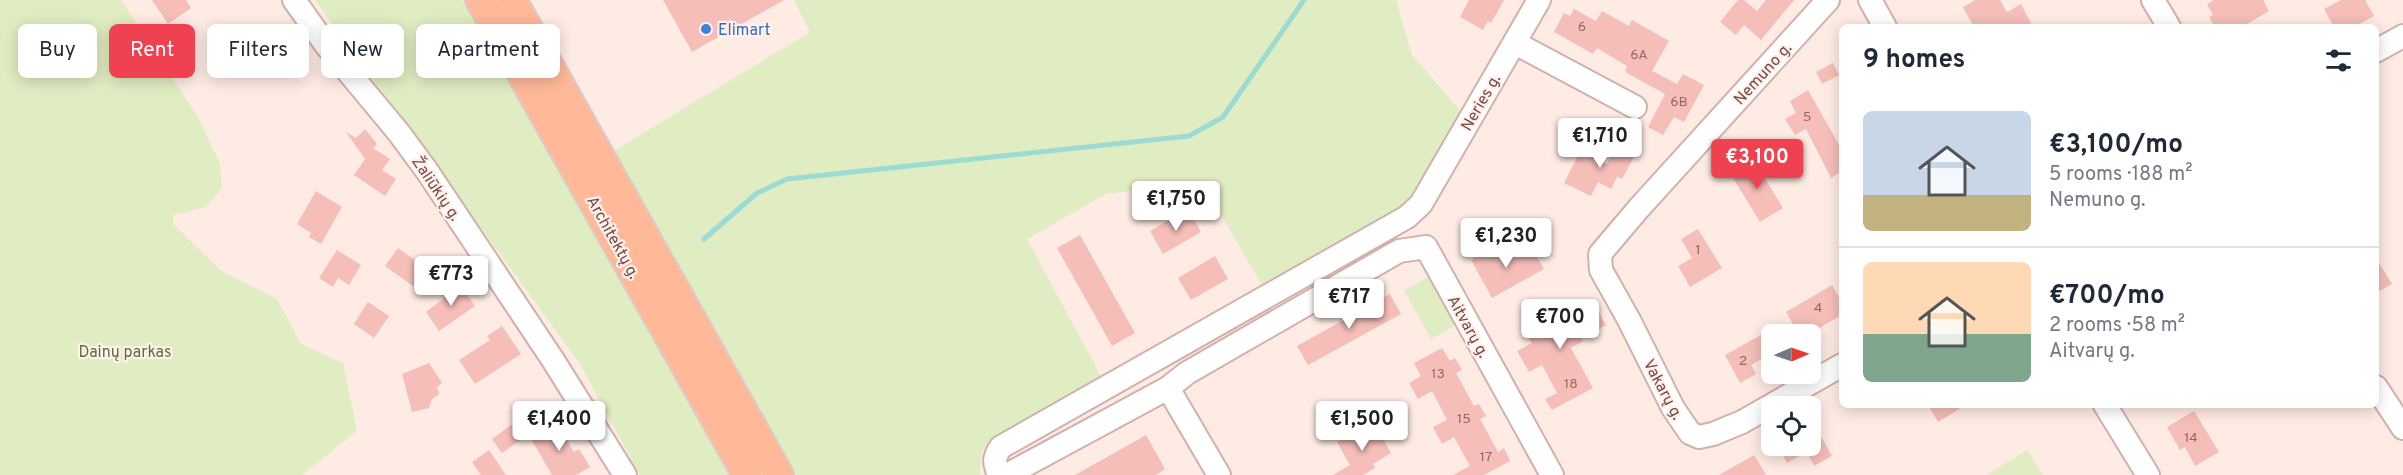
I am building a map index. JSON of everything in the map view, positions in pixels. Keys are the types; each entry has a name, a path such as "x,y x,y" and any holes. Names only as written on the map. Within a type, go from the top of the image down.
{"main road":[{"name":"Architektų g.","path":"480,0 695,353 779,475"},
{"name":"Architektų g.","path":"512,0 695,353 747,475"}],"street":[{"name":"Žaliūkių g.","path":"294,0 326,45 399,133 427,171 553,360 625,475"},
{"name":"Neries g.","path":"999,475 994,456 1001,447 1407,217 1421,204 1539,0"},
{"name":"Nemuno g.","path":"1600,254 1828,0"},
{"path":"1870,0 1883,24"},
{"path":"2153,0 2167,24"},
{"path":"2379,49 2403,36"},
{"path":"1515,43 1635,107"},
{"name":"Aitvarų g.","path":"1007,475 1168,388 1196,368 1399,251 1426,247 1552,475"},
{"name":"Vakarų g.","path":"1600,254 1601,270 1673,408 1690,433 1699,437 1742,422 1839,367"},
{"path":"1168,388 1219,475"},
{"path":"2379,392 2403,428"},
{"path":"2107,408 2148,475"}],"green space":[{"name":"Dainų parkas","path":"0,0 121,0 137,24 109,24 109,78 172,78 198,117 220,164 222,188 206,207 173,215 173,224 221,271 277,299 301,344 343,363 357,431 302,475 0,475"},
{"path":"315,0 462,0 476,24 416,24 416,78 506,78 731,475 640,475 580,364 372,78 404,78 404,24 332,24"},
{"path":"794,0 1396,0 1412,55 1465,116 1411,200 1376,226 1261,284 1202,181 1106,194 1027,239 1102,378 982,450 980,475 792,475 612,152 810,32"},
{"path":"1431,276 1458,324 1431,339 1404,290"},
{"path":"2027,450 2043,475 1986,475"}],"building":[{"path":"152,0 186,0 191,8 168,24"},
{"name":"Elimart","path":"663,0 784,0 692,52"},
{"path":"1469,0 1504,0 1491,23 1488,21 1483,30 1460,17"},
{"path":"1738,0 1744,0 1757,11 1766,0 1794,0 1761,40 1744,25 1736,35 1720,22"},
{"path":"1975,0 2000,0 2007,12 2021,4 2031,24 1972,24 1963,7"},
{"path":"2214,0 2263,0 2269,11 2247,24 2213,24 2209,17 2213,15 2207,4"},
{"path":"2341,0 2365,0 2374,16 2359,24 2332,24 2324,9"},
{"path":"1574,9 1596,21 1602,11 1629,26 1632,20 1669,41 1652,71 1677,84 1683,74 1704,85 1684,122 1674,117 1663,135 1648,127 1665,94 1625,72 1627,66 1597,48 1593,54 1554,32 1564,13 1570,16"},
{"path":"1833,63 1839,75 1822,84 1816,72"},
{"path":"1808,90 1839,145 1839,173 1831,178 1806,129 1795,135 1785,119 1796,113 1790,101"},
{"path":"365,129 377,144 373,148 390,159 382,170 396,179 385,196 354,175 365,159 346,132 356,138"},
{"path":"1619,139 1638,149 1622,179 1617,177 1611,189 1598,182 1591,196 1564,183 1581,150 1607,164"},
{"path":"1753,159 1783,208 1760,222 1730,173"},
{"path":"316,191 342,207 321,244 309,237 311,233 297,224"},
{"path":"1188,209 1201,232 1163,254 1150,231"},
{"path":"1698,229 1722,268 1690,287 1678,266 1692,258 1681,239"},
{"path":"1080,235 1135,333 1112,346 1057,248"},
{"path":"1502,243 1510,258 1531,247 1544,269 1492,298 1471,260"},
{"path":"398,248 426,268 413,286 385,266"},
{"path":"337,250 361,265 349,285 338,278 333,287 319,278"},
{"path":"1215,256 1228,279 1191,300 1178,278"},
{"path":"2379,263 2392,284 2379,291"},
{"path":"463,281 470,292 467,295 475,306 439,331 426,312 447,296 445,293"},
{"path":"1832,285 1839,297 1839,317 1821,327 1821,324 1793,324 1786,312"},
{"path":"1390,294 1401,314 1308,365 1297,346"},
{"path":"368,302 389,316 374,338 354,324"},
{"path":"1561,303 1569,318 1594,304 1606,325 1571,348 1593,388 1552,410 1545,399 1557,393 1542,365 1529,372 1517,351 1532,343 1521,326"},
{"path":"502,326 521,354 475,384 459,360 490,340 487,336"},
{"path":"1761,335 1761,359 1751,365 1756,374 1740,383 1725,355"},
{"path":"1442,348 1450,361 1455,358 1462,370 1456,373 1474,406 1479,404 1486,416 1480,419 1498,452 1504,448 1510,461 1484,475 1453,475 1470,466 1454,437 1442,444 1433,427 1447,420 1432,391 1418,399 1409,383 1421,376 1414,363"},
{"path":"429,363 442,383 437,387 439,394 432,399 429,408 412,412 402,374"},
{"path":"1930,408 1961,408 1938,422"},
{"path":"2194,411 2219,452 2195,466 2185,447 2180,450 2167,427"},
{"path":"555,422 574,452 579,449 590,467 576,475 552,475 530,437"},
{"path":"511,425 522,439 502,453 492,439"},
{"path":"1363,428 1369,438 1379,432 1391,453 1373,464 1375,468 1363,475 1333,475 1350,465 1337,442"},
{"path":"1146,435 1165,469 1156,475 1075,475"},
{"path":"1821,436 1832,456 1814,466 1809,456 1821,456"},
{"path":"489,450 506,475 481,475 472,462"},
{"path":"1754,455 1766,475 1719,475"},
{"path":"1783,456 1800,456 1787,463"}],"waterway":[{"path":"704,239 757,193 787,179 1189,136 1223,117 1304,0"}],"place":[{"name":"Elimart","path":"706,29"}]}
